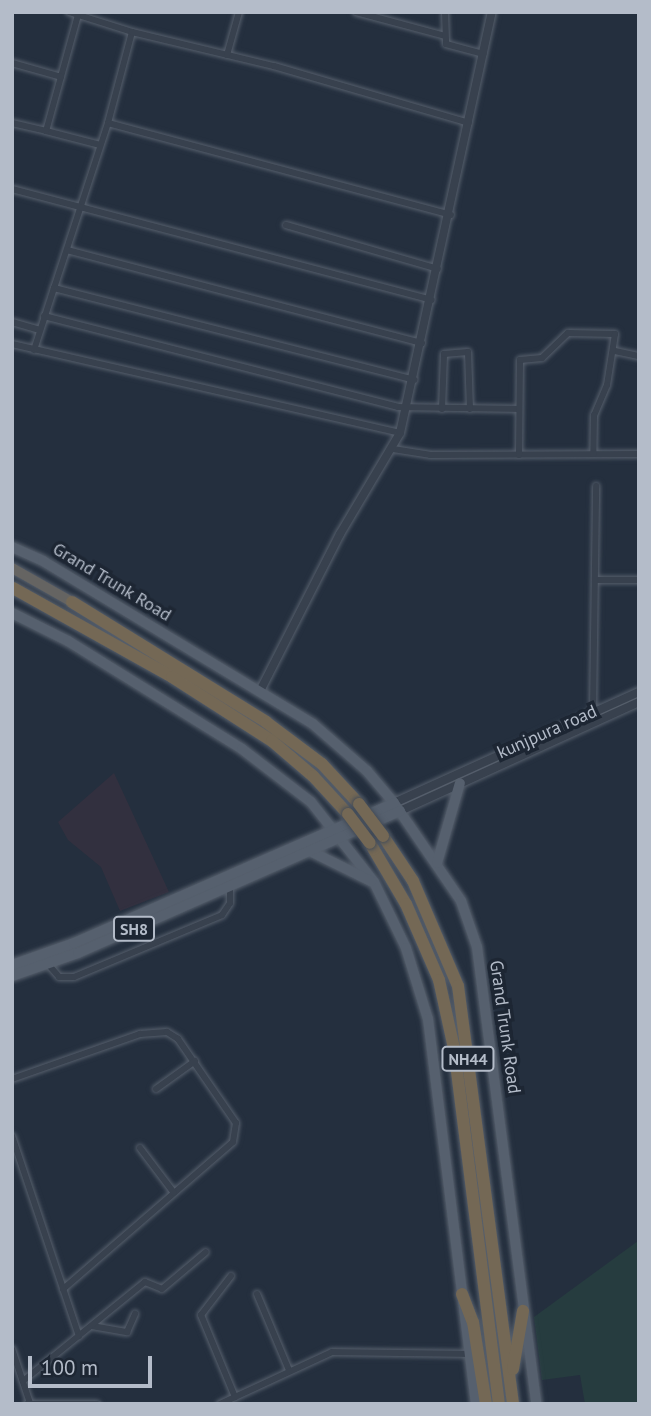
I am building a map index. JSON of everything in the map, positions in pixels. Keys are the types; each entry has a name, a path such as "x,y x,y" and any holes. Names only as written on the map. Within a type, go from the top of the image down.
{"highway":[{"name":"NH44","path":"12,568 266,722 322,764 359,804 413,881 458,986 513,1404"},
{"name":"NH44","path":"13,588 172,677 272,741 348,814 370,844 406,904 439,980 454,1048 499,1404"},
{"path":"462,1294 473,1322 486,1404"},
{"path":"511,1386 523,1311"}],"main road":[{"name":"Grand Trunk Road","path":"12,547 313,724 367,771 397,807 461,901 477,947 536,1404"},
{"path":"12,613 68,641 242,749 311,802 374,882 406,948 428,1018 476,1404"},
{"path":"437,863 458,779"},
{"name":"SH8","path":"12,976 397,807"},
{"name":"SH8","path":"12,965 46,960 230,888 312,852 338,834"},
{"path":"312,852 374,882"}],"street":[{"path":"69,12 132,32 227,55 470,123"},
{"path":"227,55 239,12"},
{"path":"356,12 445,36"},
{"path":"445,12 446,44 484,54"},
{"path":"260,691 340,534 393,449 400,433 439,270 492,12"},
{"path":"46,131 78,15"},
{"path":"34,350 108,123 132,32"},
{"path":"12,63 61,77"},
{"path":"12,123 100,145"},
{"path":"108,123 451,215"},
{"path":"12,189 432,300"},
{"path":"286,225 439,270"},
{"path":"67,250 422,343"},
{"path":"54,288 414,380"},
{"path":"44,316 407,409 519,409"},
{"path":"12,322 40,330"},
{"path":"519,455 520,360 542,358 568,333 617,335 615,351 594,415 593,454"},
{"path":"12,344 400,433"},
{"path":"615,351 639,356"},
{"path":"442,409 444,355 468,352 470,408"},
{"path":"393,449 430,455 639,454"},
{"path":"593,711 596,486"},
{"path":"595,580 639,580"},
{"name":"kunjpura road","path":"567,729 593,711 639,692"},
{"name":"kunjpura road","path":"397,807 567,729 639,702"},
{"path":"46,960 59,978 74,977 222,915 230,903 230,888"},
{"path":"12,1079 153,1031 178,1039 236,1123 237,1133 174,1193 63,1289"},
{"path":"156,1089 195,1061"},
{"path":"12,1136 79,1336"},
{"path":"140,1148 174,1193"},
{"path":"23,1381 145,1282 162,1289 206,1252"},
{"path":"231,1276 201,1315 235,1397"},
{"path":"257,1294 289,1370"},
{"path":"92,1326 127,1332 135,1314"},
{"path":"12,1349 29,1403 97,1404"},
{"path":"220,1404 332,1352 359,1350 469,1354"}],"shaded area":[{"path":"114,773 169,892 120,911 101,867 68,840 58,822"}],"green space":[{"path":"638,1241 639,1404 585,1404 580,1375 542,1380 534,1317"}]}
